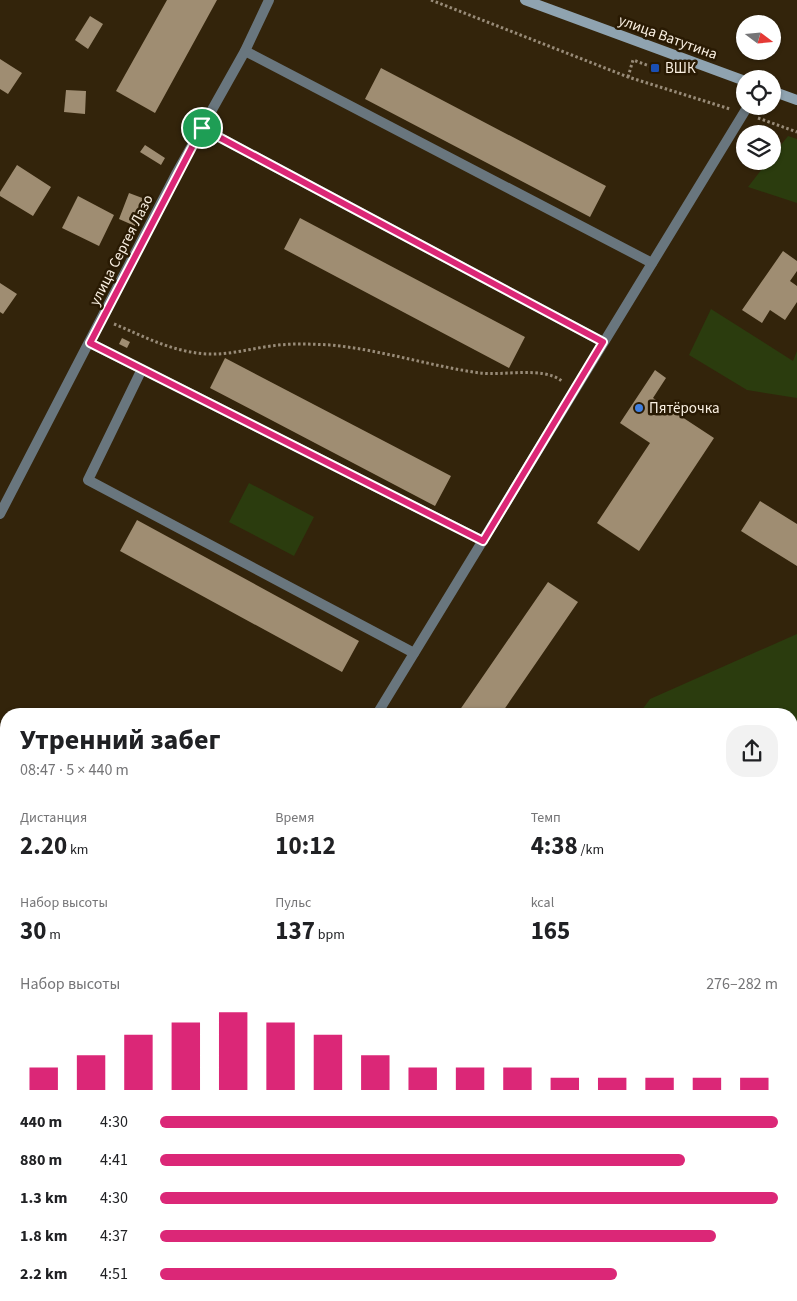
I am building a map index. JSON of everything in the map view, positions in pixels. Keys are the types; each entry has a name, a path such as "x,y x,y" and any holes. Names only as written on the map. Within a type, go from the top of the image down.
{"main road":[{"name":"улица Ватутина","path":"525,0 736,78"},
{"path":"781,94 797,100"}],"street":[{"name":"улица Сергея Лазо","path":"0,514 202,128 245,51 269,0"},
{"path":"245,51 652,263"},
{"path":"381,708 743,115"},
{"path":"202,128 603,342"},
{"path":"90,343 483,541"},
{"path":"142,369 88,480 414,653"}],"path":[{"path":"431,0 628,77 736,107"},
{"path":"628,77 633,60 655,68"},
{"path":"758,115 797,132"},
{"path":"103,319 168,347 186,352 225,354 270,346 300,344 361,348 483,373 532,373 560,379 573,392"}],"green space":[{"path":"788,136 797,139 797,203 748,187 761,170 781,170 781,145"},
{"path":"711,309 793,361 797,351 797,398 747,390 689,355"},
{"path":"249,483 314,517 294,556 229,522"},
{"path":"797,634 797,708 643,708 650,699"}],"building":[{"path":"167,0 217,0 155,113 116,91"},
{"path":"90,16 103,24 88,49 75,40"},
{"path":"0,59 22,73 8,94 0,89"},
{"path":"381,68 606,186 590,217 365,99"},
{"path":"66,90 86,91 85,114 64,112"},
{"path":"145,145 165,158 161,165 140,152"},
{"path":"17,165 51,187 33,216 0,196 0,192"},
{"path":"129,193 145,199 135,226 119,219"},
{"path":"78,196 114,215 99,246 62,228"},
{"path":"300,218 525,337 509,368 284,249"},
{"path":"783,251 797,261 797,271 790,281 797,286 797,302 785,320 770,310 762,323 742,310"},
{"path":"0,283 17,294 3,314 0,312"},
{"path":"122,338 130,342 127,348 119,344"},
{"path":"225,358 451,476 435,506 210,388"},
{"path":"655,370 666,378 653,398 714,438 639,551 597,523 650,443 620,423"},
{"path":"760,501 797,524 797,566 741,531"},
{"path":"137,520 359,641 342,672 120,551"},
{"path":"548,582 578,602 505,708 461,708"}],"place":[{"name":"ВШК","path":"655,68"},
{"name":"Пятёрочка","path":"639,408"}],"route":[{"path":"202,128 603,342 483,541 90,343 176,174 202,128"}]}
